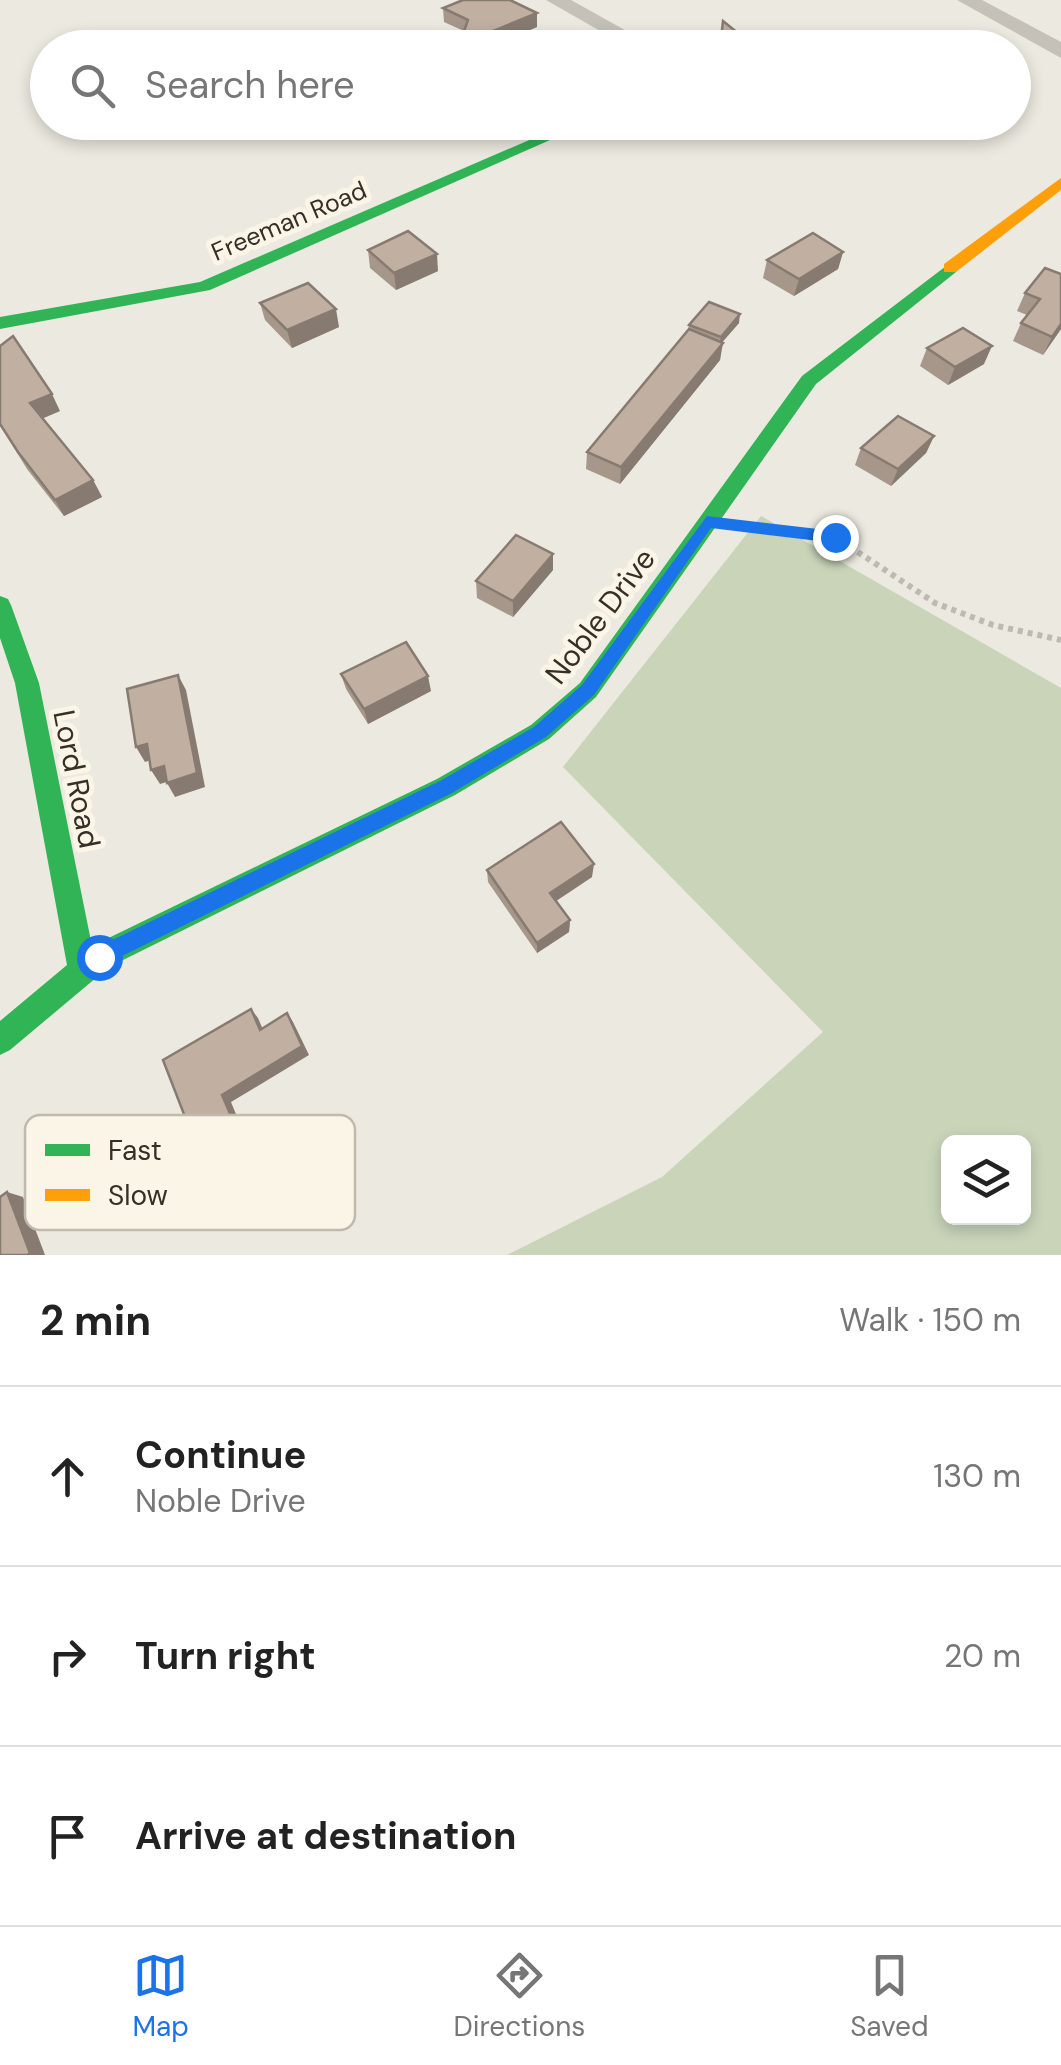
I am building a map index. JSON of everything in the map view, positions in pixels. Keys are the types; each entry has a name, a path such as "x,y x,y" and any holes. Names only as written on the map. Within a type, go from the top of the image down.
{"street":[{"path":"556,0 614,30"},
{"path":"967,0 1021,30"},
{"path":"1031,35 1061,52"},
{"name":"Freeman Road","path":"0,323 204,286 542,140"},
{"name":"Noble Drive","path":"0,1040 82,968 446,787 540,732 588,690 778,420 826,363 1061,183"},
{"name":"Lord Road","path":"0,606 27,683 82,968"}],"path":[{"path":"707,522 835,537 935,603 993,624 1061,640"}],"green space":[{"path":"761,516 1061,688 1061,1255 507,1255 662,1177 823,1032 563,767"}],"building":[{"path":"463,0 510,0 537,13 496,30 464,30 468,20 443,8"},
{"path":"408,231 437,254 394,273 368,250"},
{"path":"813,233 843,252 799,279 767,260"},
{"path":"1045,268 1061,274 1061,324 1052,337 1021,323 1040,299 1025,293"},
{"path":"308,283 336,309 287,330 260,303"},
{"path":"709,302 740,314 721,337 689,325"},
{"path":"963,328 992,346 955,367 927,348"},
{"path":"689,329 723,343 621,467 587,452"},
{"path":"13,336 52,394 30,403 93,480 55,500 0,424 0,346"},
{"path":"898,416 934,436 898,469 861,448"},
{"path":"516,535 553,554 513,601 476,581"},
{"path":"406,642 428,676 364,709 341,674"},
{"path":"178,675 197,773 167,783 164,766 151,770 147,744 136,747 127,689"},
{"path":"561,822 594,864 550,893 570,920 537,943 487,870"},
{"path":"251,1009 260,1030 287,1013 302,1046 222,1095 231,1115 184,1115 163,1060"},
{"path":"7,1192 30,1253 27,1255 0,1255 0,1197"}],"traffic: fast":[{"path":"0,323 204,286 542,140"},
{"path":"0,1040 99,957 446,787 540,732 588,690 809,380 950,268"},
{"path":"0,605 27,683 82,968"}],"traffic: slow":[{"path":"950,268 1061,183"}],"route":[{"path":"99,957 446,787 540,732 588,690 707,522 835,537"}]}
